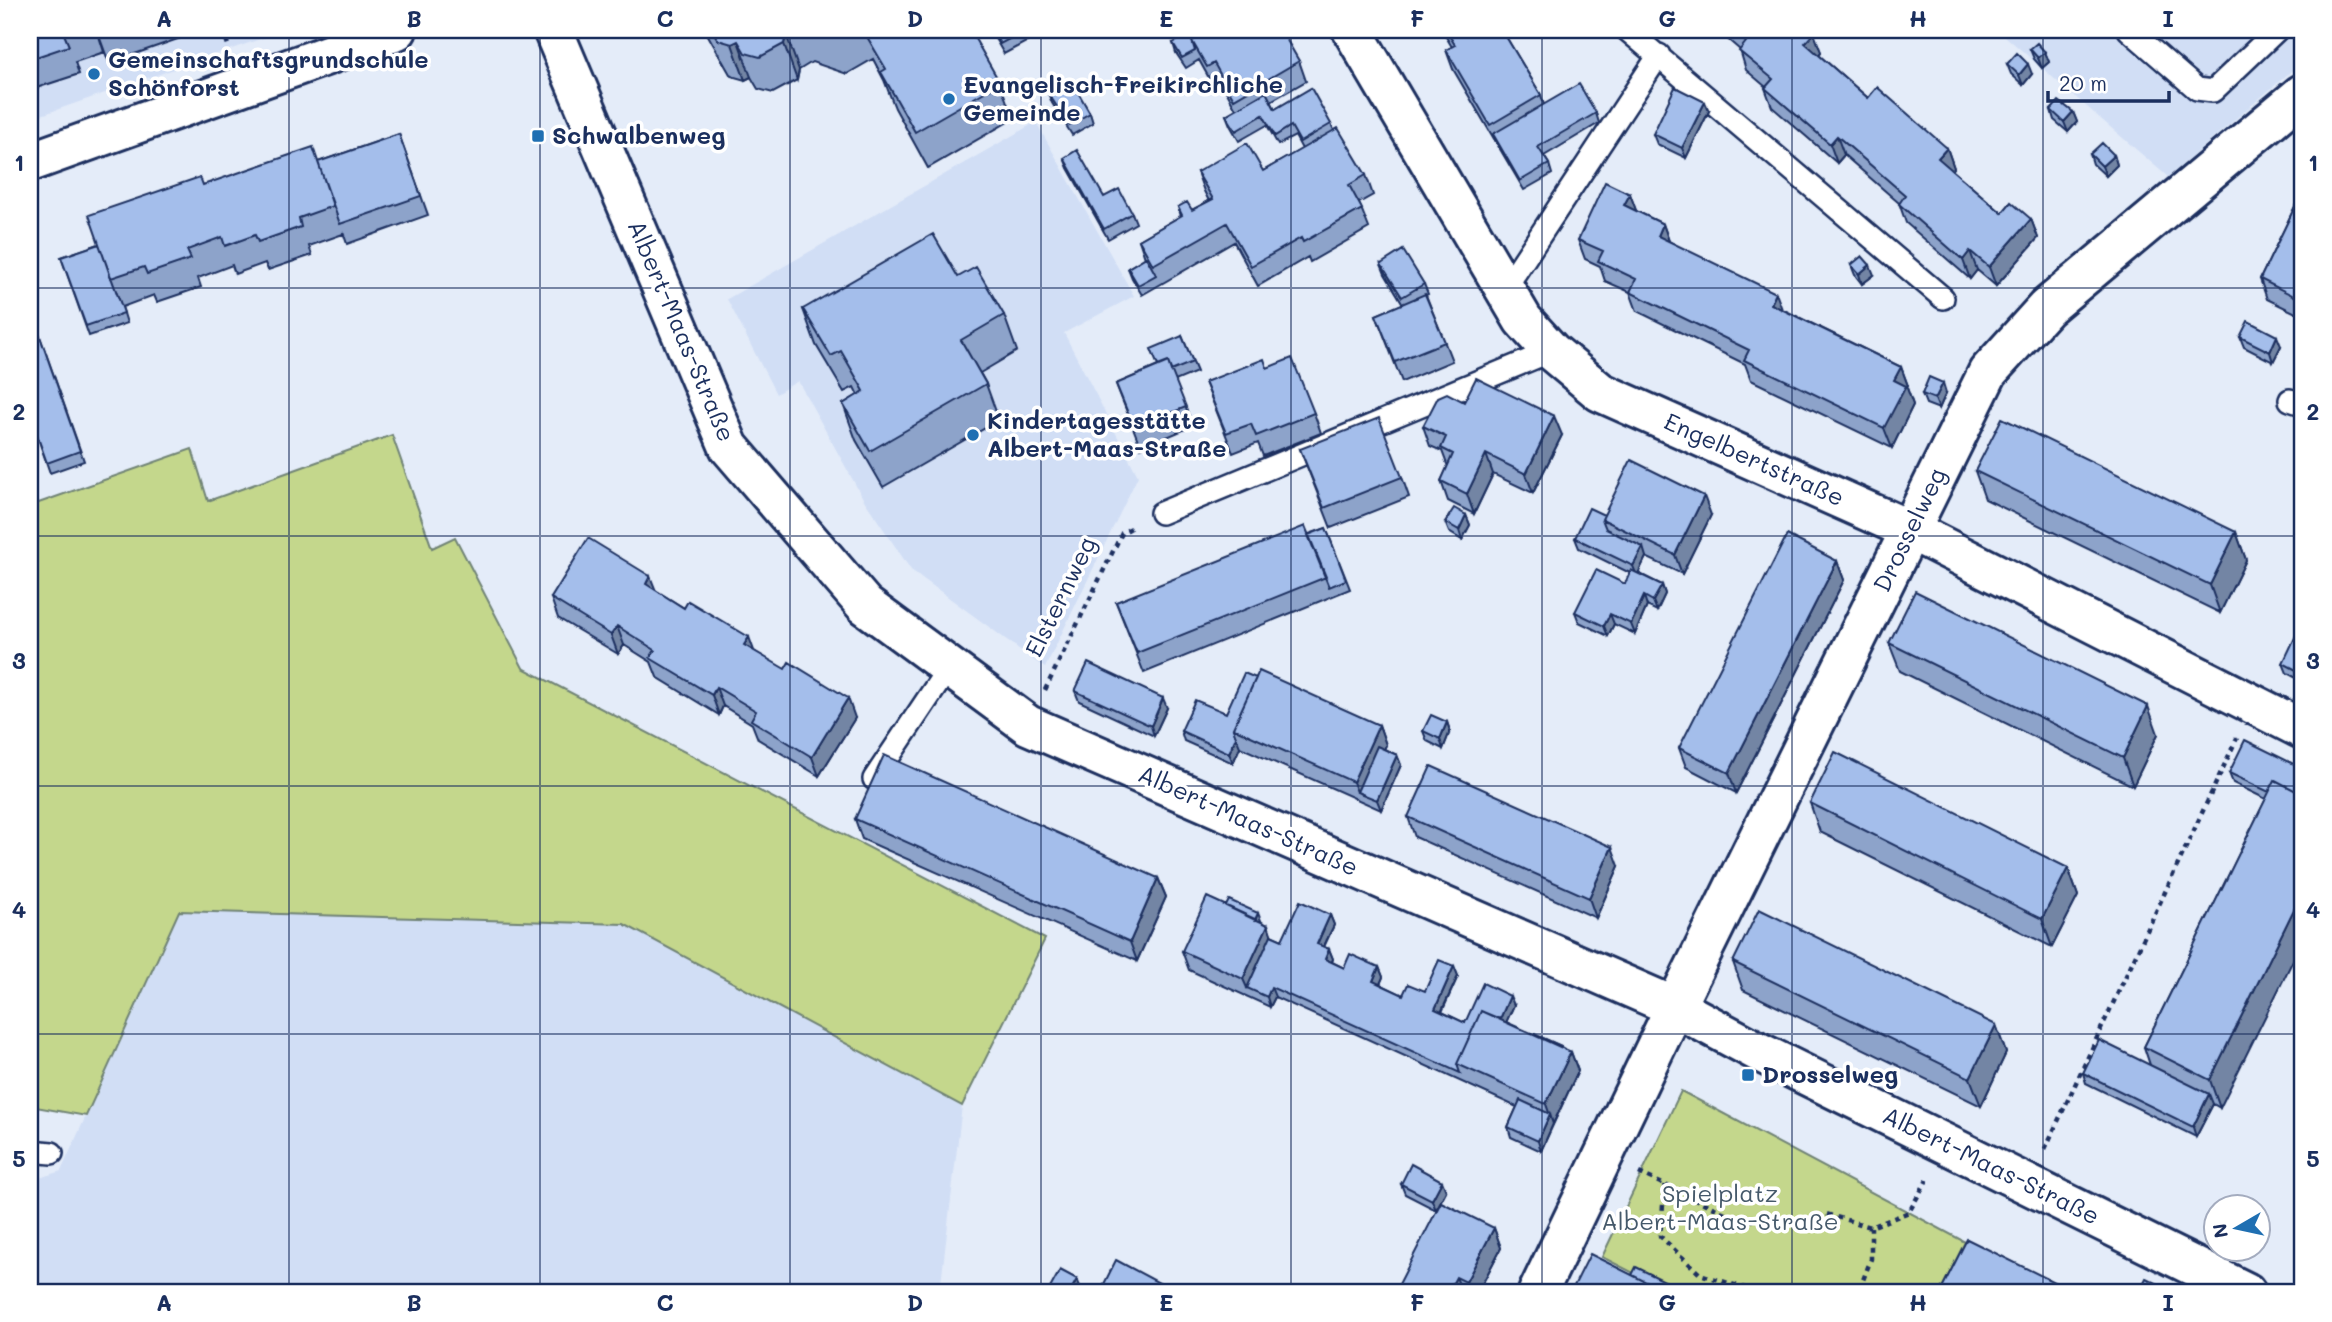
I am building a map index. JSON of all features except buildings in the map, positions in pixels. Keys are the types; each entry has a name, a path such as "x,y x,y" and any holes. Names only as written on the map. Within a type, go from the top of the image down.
{"street":[{"path":"30,162 397,30"},
{"name":"Albert-Maas-Straße","path":"553,30 729,447 865,605 1028,725 1675,1007 1759,1052 2246,1292"},
{"name":"Engelbertstraße","path":"1352,30 1523,320 1551,351 1600,391 1910,530 2302,729"},
{"name":"Drosselweg","path":"1538,1292 1675,1007 1988,372 2046,308 2302,94"}],"lane":[{"path":"1628,30 1943,298"},
{"path":"2129,30 2197,89 2213,91 2277,30"},
{"path":"1504,290 1659,55"},
{"path":"1161,513 1551,351"},
{"path":"873,779 949,667"},
{"path":"30,1152 52,1153"}],"path":[{"name":"Elsternweg","path":"1028,725 1122,533 1161,513"},
{"path":"2028,1184 2253,705"},
{"path":"1604,1154 1738,1219 1797,1224 1826,1214 1871,1227 1909,1212 1947,1144"},
{"path":"1665,1185 1660,1236 1700,1273 1757,1292"},
{"path":"1850,1292 1860,1288 1871,1259 1871,1227"}],"shaded area":[{"name":"Gemeinschaftsgrundschule Schönforst","path":"30,30 286,30 30,119"},
{"path":"1998,30 2302,30 2302,62 2168,177"},
{"name":"Kindertagesstätte Albert-Maas-Straße","path":"1036,122 1134,296 1064,333 1138,476 1045,668 911,570 864,500 798,381 776,394 727,299"},
{"path":"179,911 624,924 962,1106 940,1292 30,1292 30,1181 61,1171"}],"green space":[{"path":"392,435 432,548 455,537 523,668 1045,939 962,1106 624,924 179,911 86,1116 30,1106 30,506 192,449 208,501"},
{"name":"Spielplatz Albert-Maas-Straße","path":"1681,1091 1965,1242 1940,1292 1671,1292 1602,1257"}],"place":[{"name":"Gemeinschaftsgrundschule Schönforst","path":"94,74"},
{"name":"Evangelisch-Freikirchliche Gemeinde","path":"949,99"},
{"name":"Schwalbenweg","path":"538,136"},
{"name":"Kindertagesstätte Albert-Maas-Straße","path":"973,435"},
{"name":"Drosselweg","path":"1748,1075"}]}
